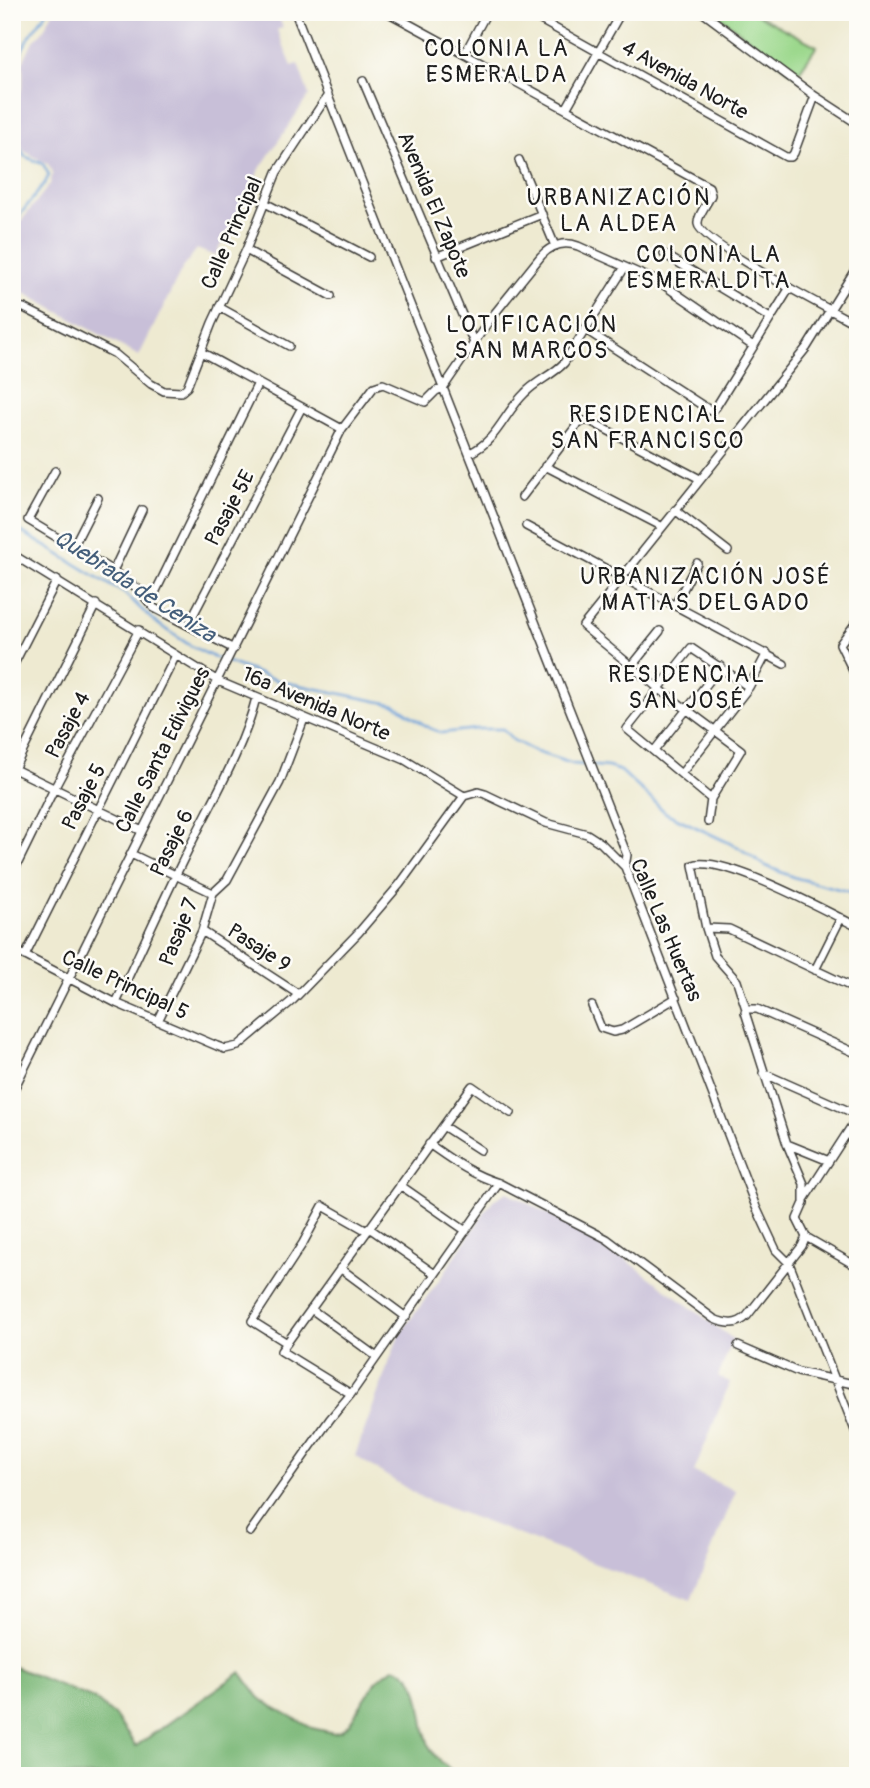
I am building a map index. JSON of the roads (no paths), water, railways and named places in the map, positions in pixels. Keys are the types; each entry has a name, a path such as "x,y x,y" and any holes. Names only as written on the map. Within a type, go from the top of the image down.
{"street":[{"path":"295,12 627,855 625,867"},
{"path":"387,12 709,187 712,195 698,221 700,230 789,289 858,325"},
{"path":"465,53 487,12"},
{"name":"4 Avenida Norte","path":"526,12 786,157 791,157 815,96"},
{"path":"702,12 815,96 858,124"},
{"path":"566,109 620,14"},
{"name":"Avenida El Zapote","path":"363,81 474,343"},
{"name":"Calle Principal","path":"12,306 24,308 115,354 151,384 164,391 181,392 187,387 277,172 328,95"},
{"path":"519,160 555,246"},
{"path":"265,202 369,257"},
{"path":"436,257 542,214"},
{"path":"443,388 516,285 541,256 555,246 570,244 677,292 753,346"},
{"path":"246,250 331,296"},
{"path":"664,254 770,318"},
{"path":"708,822 711,799 741,750 631,667 583,626 807,347 858,265"},
{"path":"470,453 488,443 527,390 564,363 625,267"},
{"path":"586,330 711,411 789,289"},
{"path":"219,307 289,346"},
{"path":"201,352 342,429"},
{"path":"150,603 258,383"},
{"name":"Calle Santa Edivigues","path":"12,1093 342,429 377,385 383,384 425,402 443,388"},
{"name":"Pasaje 5E","path":"188,625 302,407"},
{"path":"522,497 577,425 583,421 590,421 700,480"},
{"path":"545,466 661,526"},
{"path":"55,471 28,520 113,571 137,589 154,608 234,649"},
{"path":"73,547 98,498"},
{"path":"113,571 142,510"},
{"path":"674,510 728,551"},
{"path":"526,526 784,663"},
{"name":"16a Avenida Norte","path":"12,554 218,681 405,760 464,796"},
{"path":"675,605 697,563"},
{"path":"12,668 57,580"},
{"path":"96,604 13,770 142,831"},
{"path":"858,620 840,644 858,681"},
{"name":"Pasaje 4","path":"12,875 54,789 139,630"},
{"path":"631,667 660,631"},
{"path":"711,799 627,729 691,648 749,687"},
{"path":"681,774 749,687 767,653"},
{"name":"Pasaje 5","path":"25,956 176,655"},
{"path":"654,751 721,666"},
{"name":"Pasaje 6","path":"116,1003 250,723 256,698"},
{"path":"131,854 213,893 226,880 279,782 304,719"},
{"name":"Calle Las Huertas","path":"464,796 478,792 485,794 546,823 587,834 601,843 625,867 756,1207 776,1251 789,1263 858,1438"},
{"path":"298,994 359,932 400,884 464,796"},
{"path":"805,1198 804,1184 787,1144 745,1019 746,1009 737,981 712,950 693,865 714,864 747,875 858,927"},
{"name":"Pasaje 7","path":"158,1021 202,931 213,893"},
{"path":"815,970 841,918"},
{"path":"706,928 729,929 858,990"},
{"name":"Pasaje 9","path":"202,931 298,994"},
{"name":"Calle Principal 5","path":"12,949 116,1003 225,1049 248,1040 298,994"},
{"path":"592,1006 601,1028 614,1032 676,998"},
{"path":"746,1009 757,1009 858,1054"},
{"path":"763,1073 858,1116 805,1198 797,1219 806,1237 858,1267"},
{"path":"351,1394 281,1351 472,1086 511,1113"},
{"path":"443,1126 480,1150"},
{"path":"429,1144 465,1170 499,1183 607,1239 723,1323 742,1321 789,1263 806,1237"},
{"path":"787,1144 829,1161"},
{"path":"250,1532 406,1317 499,1183"},
{"path":"400,1185 466,1231"},
{"path":"287,1343 252,1321 286,1271 323,1206 368,1229 435,1274"},
{"path":"340,1268 406,1317"},
{"path":"311,1309 377,1357"},
{"path":"738,1346 797,1372 858,1385"}],"waterway":[{"path":"12,99 17,88 18,61 22,49 47,12"},
{"path":"12,131 24,156 43,164 49,175 12,225"},
{"name":"Quebrada de Ceniza","path":"12,526 125,594 155,622 211,656 279,681 396,705 429,728 442,733 503,729 513,740 536,752 573,764 621,771 666,813 738,847 766,866 793,877 858,894"}],"district":[{"name":"COLONIA LA ESMERALDA","path":"497,61"},
{"name":"URBANIZACIÓN LA ALDEA","path":"619,210"},
{"name":"COLONIA LA ESMERALDITA","path":"709,267"},
{"name":"LOTIFICACIÓN SAN MARCOS","path":"532,337"},
{"name":"RESIDENCIAL SAN FRANCISCO","path":"648,427"},
{"name":"URBANIZACIÓN JOSÉ MATIAS DELGADO","path":"706,589"},
{"name":"RESIDENCIAL SAN JOSÉ","path":"687,687"}]}
